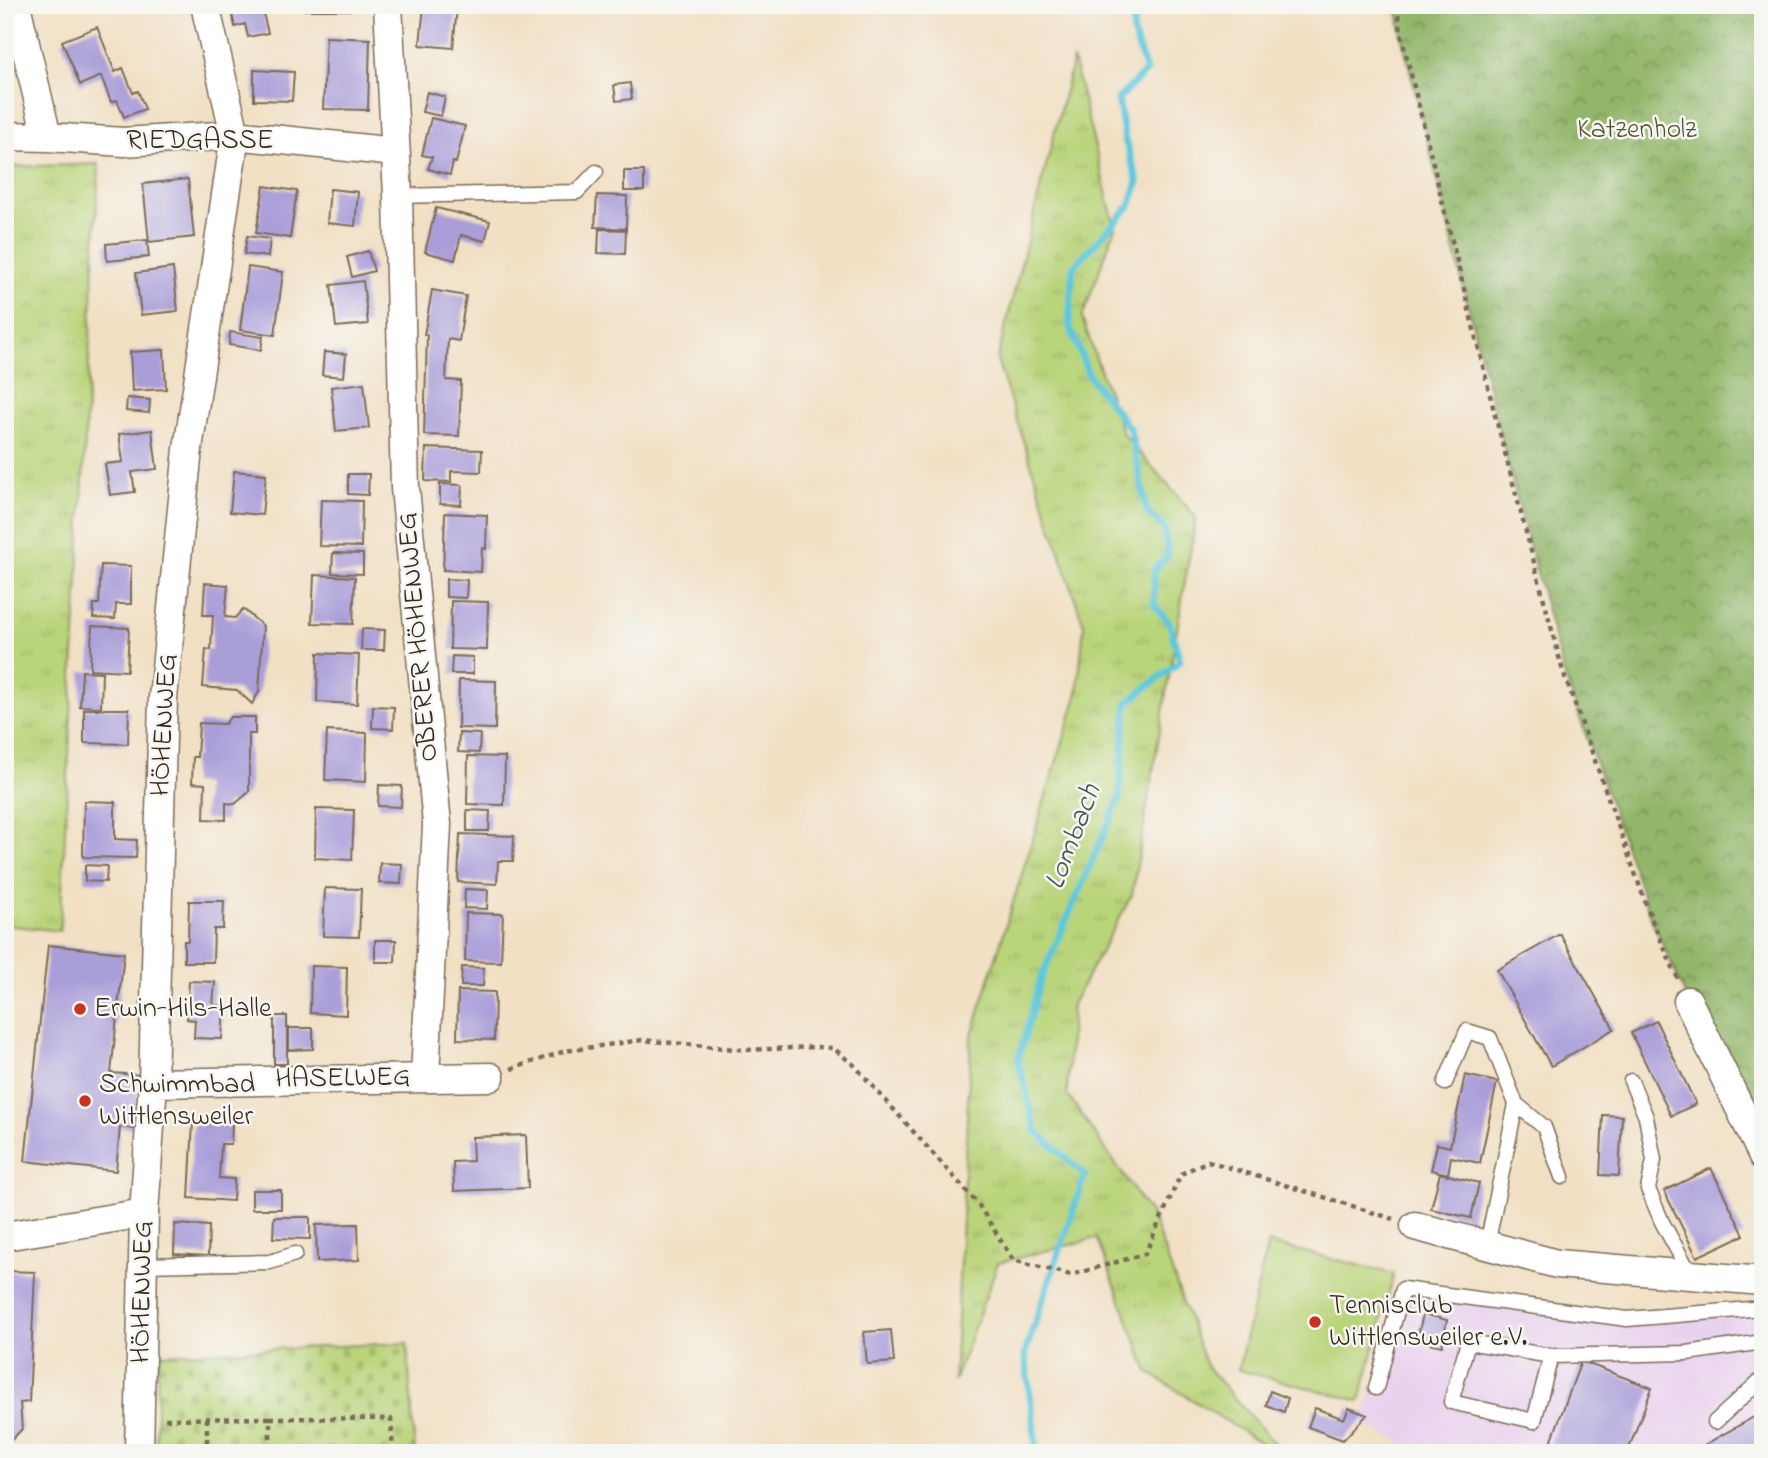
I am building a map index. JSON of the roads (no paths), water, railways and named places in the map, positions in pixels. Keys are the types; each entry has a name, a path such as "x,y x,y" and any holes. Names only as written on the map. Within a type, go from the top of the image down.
{"street":[{"path":"16,5 47,136"},
{"name":"HÖHENWEG","path":"139,1453 144,1213 153,1083 163,698 188,449 235,135 205,5"},
{"name":"OBERER HÖHENWEG","path":"388,5 398,197 405,488 437,824 425,1077"},
{"name":"RIEDGASSE","path":"5,136 47,136 124,142 235,135 395,152"},
{"path":"1688,1001 1763,1156"},
{"name":"HASELWEG","path":"153,1083 491,1077"},
{"path":"5,1236 144,1213"},
{"path":"1415,1226 1557,1264 1763,1281"}],"lane":[{"path":"398,197 577,192 596,172"},
{"path":"1445,1083 1467,1031 1490,1038 1516,1104 1544,1127 1562,1177"},
{"path":"1631,1081 1646,1117 1654,1160 1648,1189 1662,1222 1691,1275"},
{"path":"1487,1245 1516,1104"},
{"path":"144,1265 270,1262 295,1254"},
{"path":"1376,1388 1403,1289 1627,1319 1763,1308"},
{"path":"1551,1356 1534,1420 1451,1402 1468,1342 1551,1356 1687,1353 1763,1342"},
{"path":"1715,1422 1763,1378"}],"waterway":[{"name":"Lombach","path":"1037,1453 1025,1353 1085,1175 1036,1131 1018,1060 1041,978 1119,799 1127,703 1180,661 1169,622 1154,605 1154,570 1168,555 1164,528 1147,512 1130,429 1089,376 1069,324 1073,267 1130,206 1138,182 1125,140 1118,99 1146,71 1133,32 1135,5"}],"place":[{"name":"Erwin-Hils-Halle","path":"80,1009"},
{"name":"Schwimmbad Wittlensweiler","path":"85,1101"},
{"name":"Tennisclub Wittlensweiler e.V.","path":"1315,1322"}],"park label":[{"name":"Katzenholz","path":"1637,130"}]}
